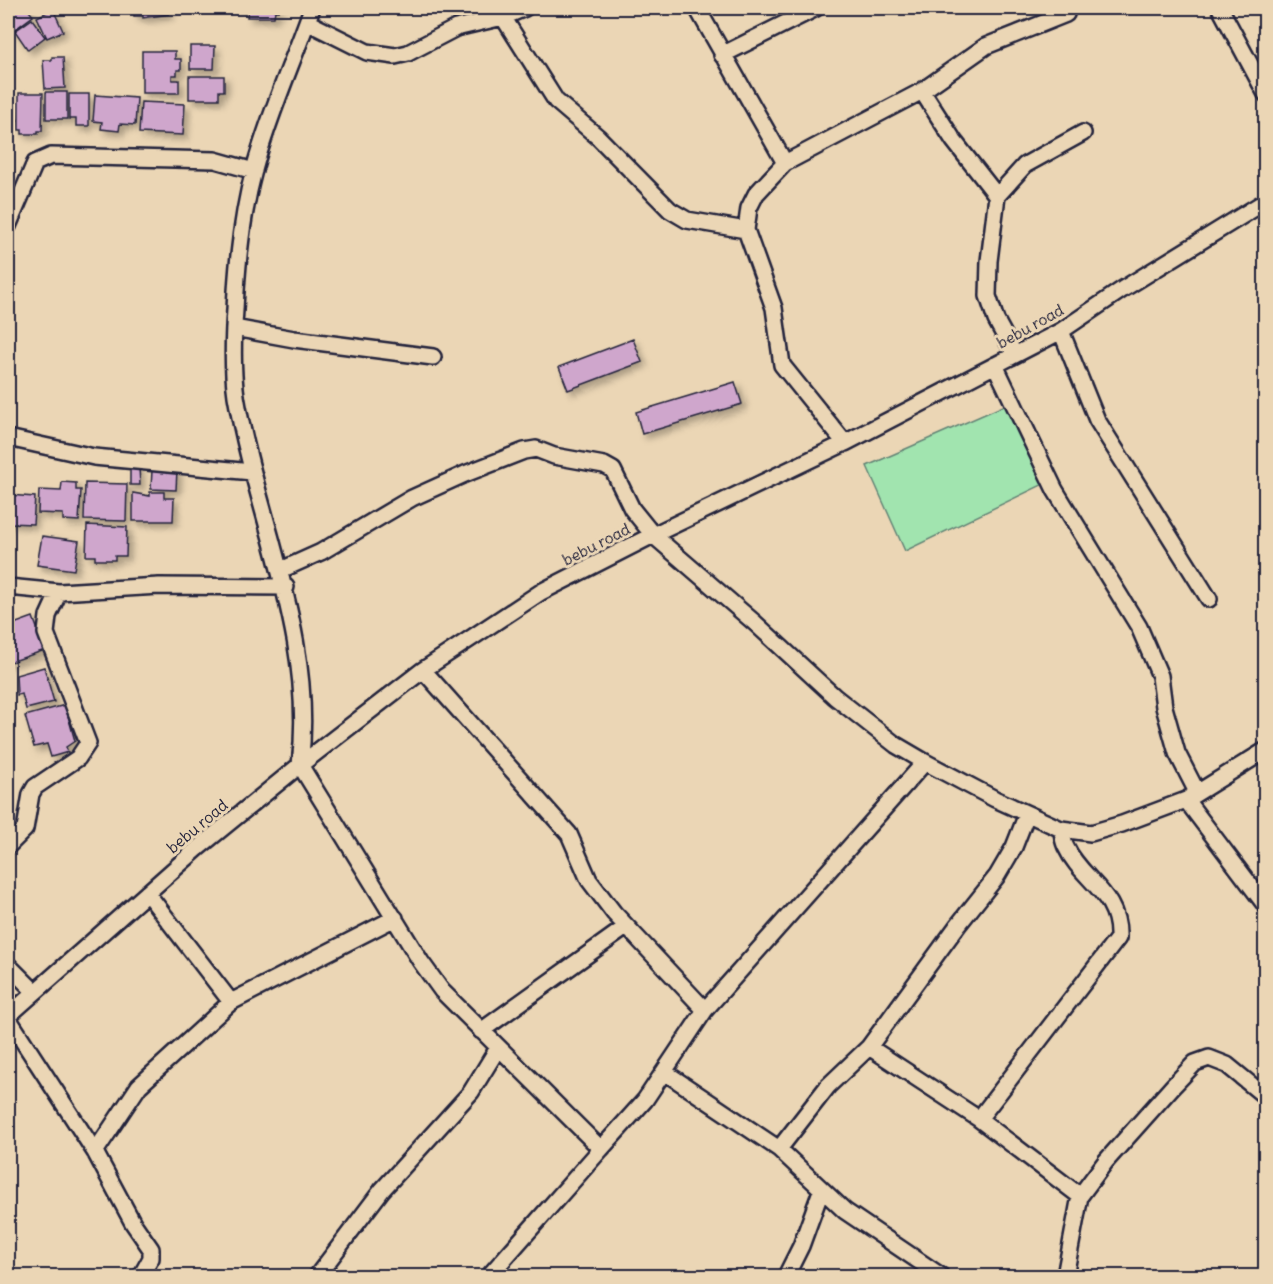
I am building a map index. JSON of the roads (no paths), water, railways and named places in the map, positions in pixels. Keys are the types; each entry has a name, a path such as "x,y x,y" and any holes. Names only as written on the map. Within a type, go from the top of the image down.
{"street":[{"path":"525,8 503,17 456,28 408,53 395,56 367,52 310,15 277,96 254,171 242,233 234,328 236,394 252,472 286,587 304,696 305,728 300,765 442,991 601,1149"},
{"path":"697,8 785,163"},
{"path":"722,55 816,8"},
{"path":"1220,8 1266,94"},
{"path":"845,443 782,365 774,308 747,230 749,208 756,194 785,163 922,91 986,46 1066,14"},
{"path":"503,17 556,101 598,137 670,210 687,220 747,230"},
{"path":"922,91 954,141 997,196"},
{"path":"1015,356 996,320 988,296 989,261 997,196 1025,165 1083,133"},
{"path":"8,226 35,163 51,156 215,160 254,171"},
{"name":"bebu road","path":"8,1017 147,892 300,765 423,670 541,592 653,535 845,443 1015,356 1061,331 1123,289 1266,201"},
{"path":"234,328 294,339 433,357"},
{"path":"1061,331 1097,420 1209,599"},
{"path":"995,365 1055,490 1143,635 1160,676 1164,707 1191,796 1266,906"},
{"path":"8,438 94,457 252,472"},
{"path":"281,570 321,552 412,498 465,474 536,449 554,456 604,465 613,471 632,509 653,535 755,623 835,697 896,745 1027,814 1061,829 1091,833 1122,824 1191,796 1266,750"},
{"path":"8,587 59,592 159,586 286,587"},
{"path":"8,846 25,829 31,794 36,787 78,758 88,743 46,633 48,616 59,592"},
{"path":"423,670 568,834 589,879 626,927 705,1010"},
{"path":"489,1276 645,1100 666,1073 705,1010 925,762"},
{"path":"779,1149 828,1086 869,1047 958,925 998,876 1014,847 1027,814"},
{"path":"980,1119 1118,938 1118,926 1108,902 1066,848 1061,829"},
{"path":"147,892 231,1002"},
{"path":"95,1152 139,1086 231,1002 395,918"},
{"path":"481,1031 626,927"},
{"path":"8,965 35,992"},
{"path":"8,1017 95,1152 133,1223 151,1249 151,1258 141,1276"},
{"path":"869,1047 980,1119 1080,1196"},
{"path":"317,1276 382,1190 471,1092 498,1048"},
{"path":"1065,1276 1080,1196 1144,1116 1195,1063 1209,1058 1227,1065 1266,1097"},
{"path":"666,1073 779,1149 821,1191 859,1222 920,1260 941,1276"},
{"path":"786,1276 801,1246 821,1191"}]}
